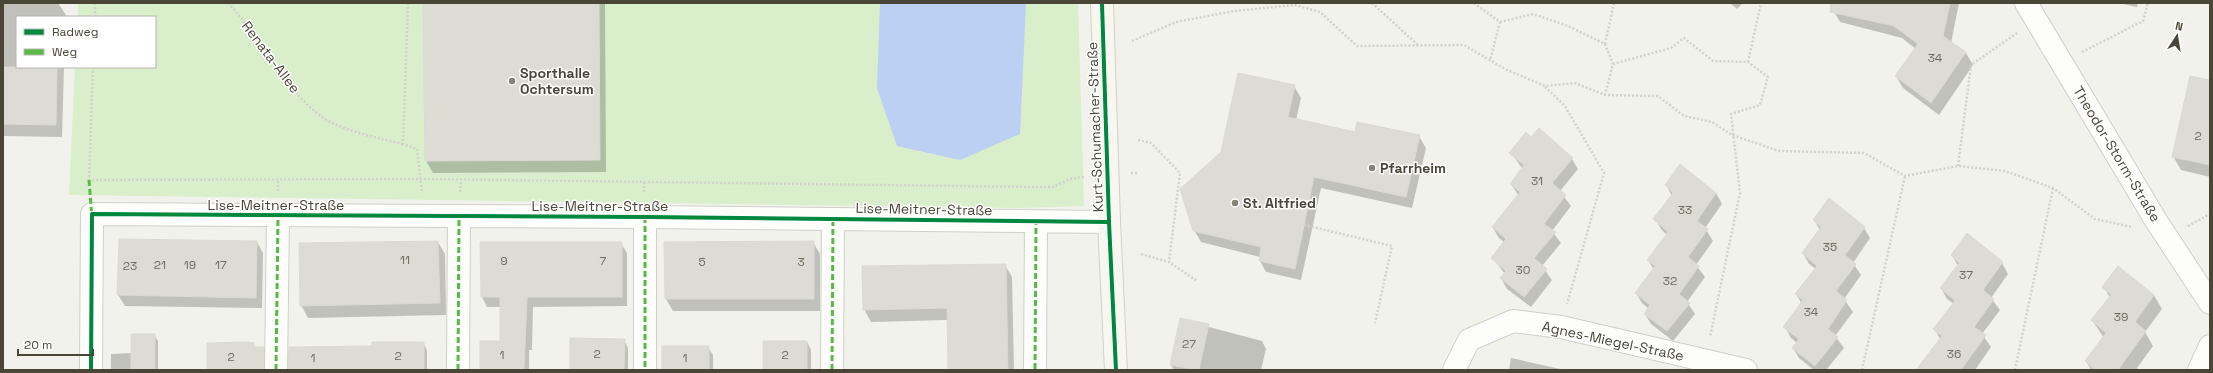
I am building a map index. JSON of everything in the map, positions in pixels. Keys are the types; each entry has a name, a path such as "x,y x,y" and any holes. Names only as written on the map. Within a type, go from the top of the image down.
{"main road":[{"name":"Kurt-Schumacher-Straße","path":"1102,3 1107,174 1116,370"}],"street":[{"name":"Theodor-Storm-Straße","path":"2031,11 2155,219 2210,303"},
{"name":"Lise-Meitner-Straße","path":"90,370 92,214 422,217 644,217 1109,222"},
{"path":"276,370 278,216"},
{"path":"458,370 459,217"},
{"path":"644,217 645,370"},
{"path":"832,370 833,219"},
{"path":"1035,370 1036,222"},
{"name":"Agnes-Miegel-Straße","path":"1454,370 1469,340 1512,321 1561,327 1746,370"},
{"path":"2199,370 2210,346"}],"path":[{"path":"95,3 95,16"},
{"path":"408,3 403,144 417,149 422,179 422,217"},
{"path":"1372,3 1418,46"},
{"path":"1474,3 1500,22 1533,14 1568,26 1605,44"},
{"path":"1605,95 1613,64 1605,44 1614,3"},
{"path":"1748,62 1762,3"},
{"path":"2062,62 2143,21 2148,3"},
{"path":"1132,41 1176,22 1234,11 1294,5 1320,12 1357,46 1464,45 1490,61 1545,86 1565,106 1604,173 1561,327"},
{"path":"1958,166 1971,65 2031,11"},
{"path":"1490,61 1500,22"},
{"path":"1613,64 1671,48 1684,38 1713,61 1748,62 1768,78 1760,105 1731,114 1732,135 1740,193 1705,361"},
{"path":"93,68 89,180 422,179 1037,188 1053,187 1070,179 1107,174 1138,173"},
{"path":"1545,86 1575,83 1605,95 1658,96 1684,116 1712,122 1732,135 1779,151 1864,153 1905,176 1958,166 2005,171 2053,188 2095,219 2129,228 2155,219"},
{"path":"1138,140 1151,143 1180,173 1169,262"},
{"path":"1862,370 1905,176"},
{"path":"2015,370 2053,188"},
{"path":"1304,225 1392,246 1375,323"},
{"path":"1141,254 1169,262 1197,281"}],"green space":[{"path":"78,3 1078,3 1084,206 1021,208 69,195 75,68 156,68 156,16 78,16"}],"water":[{"path":"880,3 1026,3 1020,134 960,160 897,146 877,88"}],"building":[{"name":"Sporthalle Ochtersum","path":"423,3 599,3 600,160 425,161"},
{"path":"1831,3 1950,3 1943,36 1966,52 1931,103 1895,76 1918,44 1894,26 1830,12"},
{"path":"3,67 57,68 56,125 3,124"},
{"path":"1238,73 1295,85 1288,117 1355,132 1357,122 1420,135 1406,197 1314,177 1295,269 1259,261 1261,247 1193,231 1180,189 1221,152"},
{"path":"2190,76 2210,80 2210,165 2172,157"},
{"path":"1539,128 1573,158 1552,183 1566,195 1544,224 1556,232 1534,258 1547,269 1524,297 1500,278 1506,271 1491,258 1506,239 1492,227 1520,192 1510,184 1524,165 1509,153 1526,132 1531,137"},
{"path":"1680,164 1716,193 1697,221 1708,229 1688,257 1699,266 1679,294 1690,303 1667,331 1644,314 1650,305 1635,293 1655,266 1647,260 1668,232 1653,219 1673,193 1665,185"},
{"path":"1829,198 1865,227 1845,255 1856,264 1836,291 1847,300 1828,329 1838,337 1815,366 1792,348 1799,339 1783,327 1803,300 1795,294 1817,266 1802,253 1821,227 1813,220"},
{"path":"1967,233 2003,262 1983,290 1994,299 1974,327 1986,335 1961,370 1916,370 1942,336 1933,329 1955,301 1940,288 1959,263 1951,255"},
{"path":"119,239 257,241 256,298 117,295"},
{"path":"438,241 440,303 300,306 299,243"},
{"path":"814,241 814,299 665,299 664,242"},
{"path":"480,242 622,242 622,297 527,297 524,370 480,370 480,341 500,341 500,297 481,297"},
{"path":"1006,264 1008,370 948,370 947,308 863,310 862,266"},
{"path":"2118,266 2154,295 2135,322 2146,331 2118,370 2095,370 2085,361 2106,333 2091,320 2111,295 2102,287"},
{"path":"1180,318 1209,324 1199,370 1170,365"},
{"path":"131,334 155,334 155,370 131,370"},
{"path":"570,338 625,339 624,370 570,370"},
{"path":"763,341 807,341 807,370 763,370"},
{"path":"372,342 424,342 424,370 288,370 289,347 372,346"},
{"path":"207,343 254,343 254,347 264,347 264,370 207,370"},
{"path":"662,346 709,346 709,370 662,370"}],"marked path":[{"path":"89,180 92,218"},
{"path":"276,370 278,216"},
{"path":"458,370 459,217"},
{"path":"645,217 645,370"},
{"path":"832,370 833,219"},
{"path":"1033,222 1036,222 1035,370"}],"cycle path":[{"path":"1102,3 1109,222 1116,370"},
{"path":"91,370 92,214 645,217 1109,222"}],"place":[{"name":"Sporthalle Ochtersum","path":"512,81"},
{"name":"Pfarrheim","path":"1372,168"},
{"name":"St. Altfried","path":"1235,203"}]}
